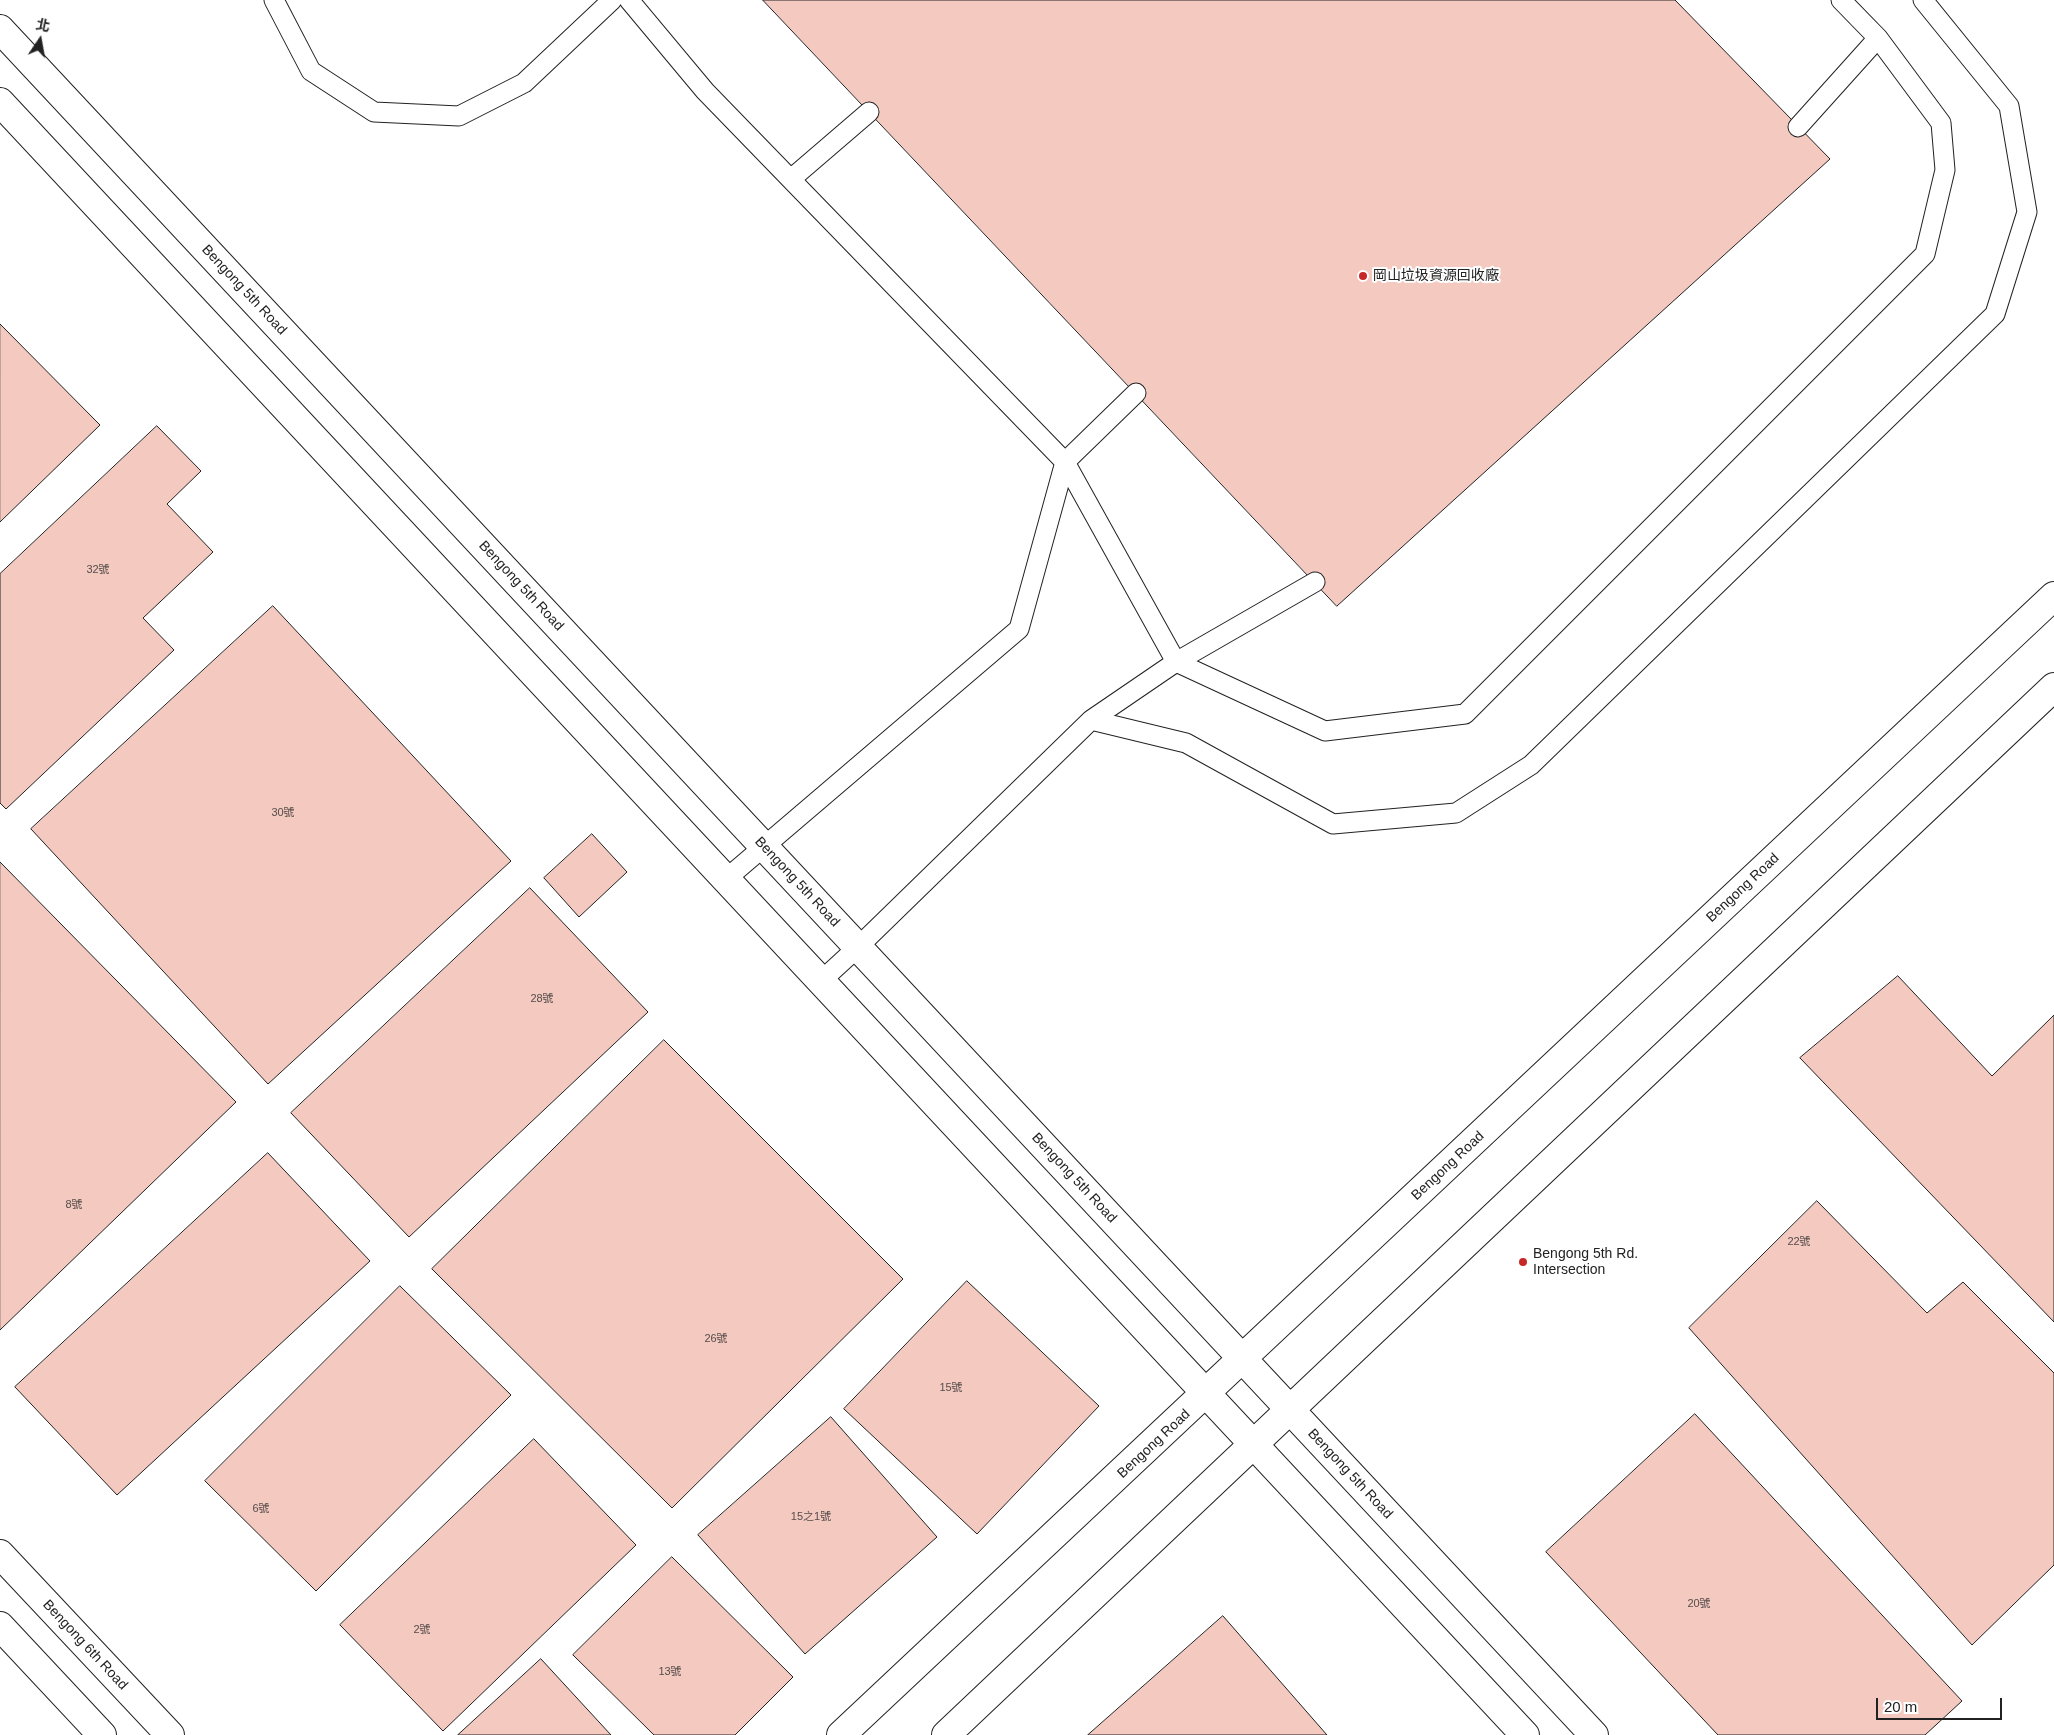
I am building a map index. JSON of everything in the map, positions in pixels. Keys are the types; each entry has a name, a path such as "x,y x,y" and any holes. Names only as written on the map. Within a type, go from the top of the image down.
{"street":[{"name":"Bengong 5th Road","path":"0,29 1594,1735"},
{"path":"0,102 1525,1735"},
{"name":"Bengong Road","path":"841,1735 1207,1394 2054,596"},
{"path":"946,1735 1289,1408 2054,687"},
{"name":"Bengong 6th Road","path":"0,1554 170,1735"},
{"path":"0,1626 102,1735"}],"lane":[{"path":"274,0 311,71 374,112 459,116 524,83 612,0"},
{"path":"629,0 705,91 1065,462 1176,662 1325,731 1465,714 1925,254 1945,170 1941,123 1878,38 1841,0"},
{"path":"1091,720 1186,743 1333,824 1456,813 1531,765 1995,314 2027,212 2009,106 1923,0"},
{"path":"1798,126 1878,38"},
{"path":"791,179 869,112"},
{"path":"726,879 1019,629 1065,462 1136,393"},
{"path":"821,981 1091,720 1176,662 1315,582"}],"building":[{"name":"岡山垃圾資源回收廠","path":"763,0 1675,0 1830,159 1337,606"},
{"path":"0,324 100,425 0,522"},
{"path":"157,426 201,471 167,504 213,552 143,618 174,650 6,809 0,803 0,574"},
{"path":"273,606 511,861 268,1084 31,829"},
{"path":"592,834 627,872 579,917 544,878"},
{"path":"0,862 236,1102 0,1330"},
{"path":"530,888 648,1012 409,1237 291,1113"},
{"path":"1898,976 1992,1076 2054,1015 2054,1322 1800,1058"},
{"path":"664,1040 903,1279 672,1508 432,1269"},
{"path":"268,1153 370,1261 117,1495 15,1387"},
{"path":"1817,1201 1927,1313 1963,1282 2054,1373 2054,1565 1972,1645 1689,1328"},
{"path":"967,1281 1099,1406 977,1534 844,1409"},
{"path":"400,1286 511,1395 316,1591 205,1481"},
{"path":"1695,1414 1962,1701 1925,1735 1718,1735 1546,1552"},
{"path":"831,1417 937,1537 805,1654 698,1535"},
{"path":"534,1439 636,1545 443,1731 340,1625"},
{"path":"672,1557 793,1677 735,1735 654,1735 573,1655"},
{"path":"1223,1616 1327,1735 1088,1735"},
{"path":"541,1659 611,1735 458,1735"}],"place":[{"name":"岡山垃圾資源回收廠","path":"1363,276"},
{"name":"Bengong 5th Rd. Intersection","path":"1523,1262"}]}
